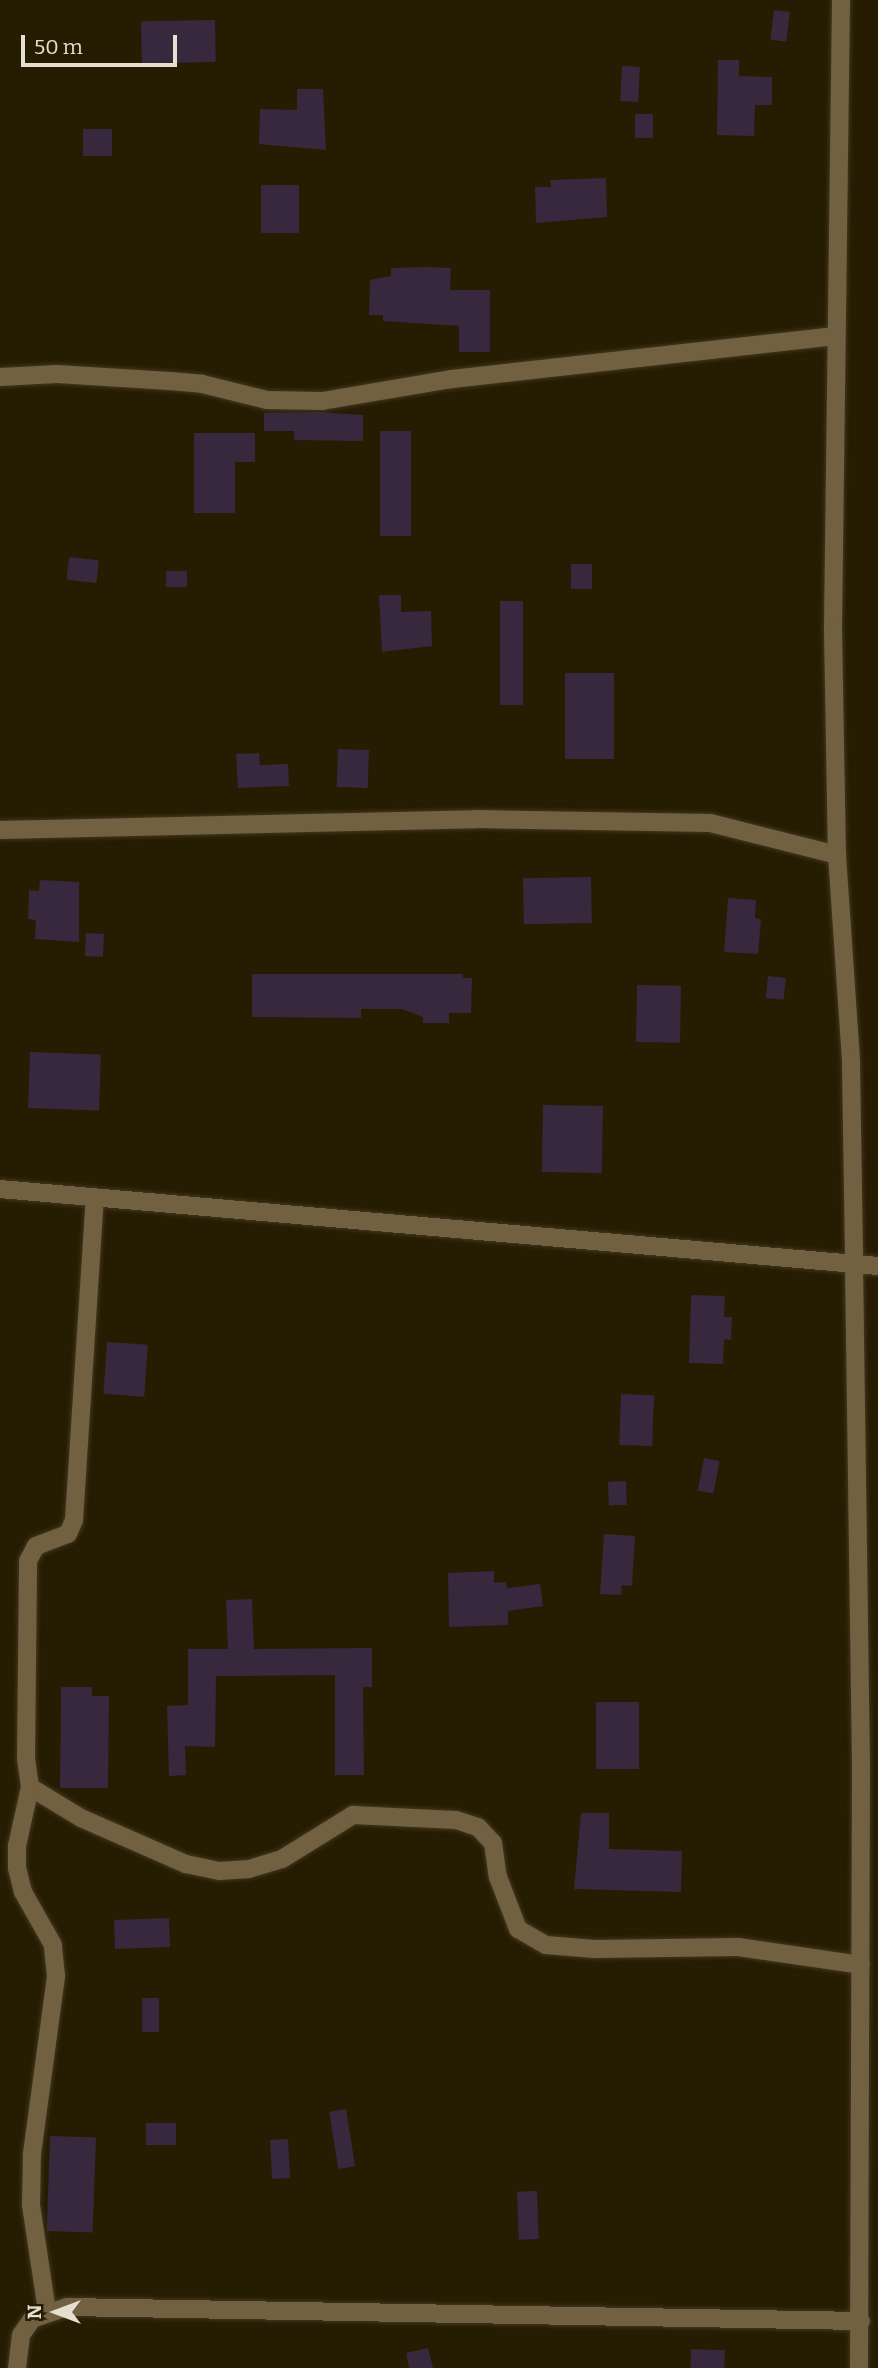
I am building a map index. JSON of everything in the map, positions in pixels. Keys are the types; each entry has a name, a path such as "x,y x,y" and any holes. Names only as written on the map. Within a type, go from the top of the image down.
{"street":[{"path":"841,0 833,629 837,855 850,1063 854,1264 861,1965 859,2368"},
{"path":"0,377 57,374 170,381 202,384 224,393 267,400 322,401 452,379 836,336"},
{"path":"0,830 476,819 710,823 837,855"},
{"path":"0,1189 878,1266"},
{"path":"47,2311 31,2205 32,2154 56,1976 52,1945 23,1892 17,1868 17,1846 30,1787 26,1758 28,1562 36,1546 68,1534 74,1520 94,1198"},
{"path":"30,1787 82,1818 186,1864 219,1871 249,1869 282,1859 353,1815 456,1821 478,1827 493,1843 498,1877 518,1929 546,1945 595,1950 738,1947 861,1965"},
{"path":"17,2368 21,2335 32,2319 47,2311 67,2307 861,2321"}],"building":[{"path":"774,10 790,12 786,42 770,40"},
{"path":"215,20 216,62 142,63 141,21"},
{"path":"718,60 739,60 739,76 772,77 772,105 755,105 754,136 717,135"},
{"path":"622,66 640,67 638,102 620,101"},
{"path":"297,89 323,89 326,150 259,144 260,109 297,110"},
{"path":"635,114 653,114 653,138 635,138"},
{"path":"83,129 112,129 112,156 83,156"},
{"path":"606,178 607,217 536,223 535,187 551,187 550,180"},
{"path":"261,185 299,185 299,233 261,233"},
{"path":"391,268 451,268 450,290 490,290 490,352 459,352 459,326 383,321 383,315 369,315 370,280 391,276"},
{"path":"319,412 363,415 363,441 294,440 294,431 264,431 264,413"},
{"path":"380,431 411,431 411,536 380,536"},
{"path":"194,433 255,433 255,462 235,462 235,513 194,513"},
{"path":"69,557 99,560 96,583 67,580"},
{"path":"571,564 592,564 592,589 571,589"},
{"path":"166,571 187,571 187,587 166,587"},
{"path":"379,595 401,595 401,612 431,611 432,646 382,652"},
{"path":"500,601 523,601 523,705 500,705"},
{"path":"565,673 614,673 614,759 565,759"},
{"path":"338,749 369,750 368,788 337,787"},
{"path":"259,753 260,765 288,764 289,786 238,788 236,754"},
{"path":"591,877 592,923 524,924 523,878"},
{"path":"40,880 79,882 79,942 35,939 36,920 28,919 29,890 39,891"},
{"path":"728,898 756,900 755,918 761,919 758,954 724,952"},
{"path":"86,933 104,934 103,957 85,956"},
{"path":"252,974 463,974 463,978 472,978 471,1013 449,1013 449,1023 423,1023 423,1017 402,1009 361,1009 361,1018 252,1017"},
{"path":"768,976 786,978 784,1000 766,998"},
{"path":"637,985 681,986 680,1043 636,1042"},
{"path":"30,1052 101,1054 99,1110 28,1108"},
{"path":"543,1105 603,1106 602,1173 542,1172"},
{"path":"691,1295 725,1296 724,1317 732,1317 731,1340 724,1339 723,1364 689,1363"},
{"path":"107,1342 148,1345 144,1397 103,1394"},
{"path":"621,1394 654,1395 652,1446 619,1445"},
{"path":"704,1458 720,1461 713,1493 698,1490"},
{"path":"626,1481 627,1505 609,1506 608,1482"},
{"path":"604,1534 635,1536 632,1586 622,1585 621,1595 600,1594"},
{"path":"494,1571 494,1583 506,1582 507,1588 540,1584 543,1606 508,1611 508,1625 449,1627 448,1573"},
{"path":"252,1599 254,1649 372,1648 372,1687 363,1687 364,1775 335,1775 335,1675 216,1676 215,1747 185,1746 186,1775 169,1776 167,1706 188,1705 188,1649 228,1649 226,1600"},
{"path":"61,1687 92,1687 92,1696 109,1696 108,1788 60,1788"},
{"path":"596,1702 639,1702 639,1769 596,1769"},
{"path":"581,1813 609,1813 609,1849 682,1851 681,1892 574,1889"},
{"path":"169,1918 170,1947 115,1949 114,1920"},
{"path":"142,1998 159,1998 159,2032 142,2032"},
{"path":"346,2109 355,2166 338,2169 329,2112"},
{"path":"146,2123 176,2123 176,2145 146,2145"},
{"path":"50,2136 96,2138 93,2233 47,2231"},
{"path":"288,2139 290,2178 272,2179 270,2140"},
{"path":"537,2191 539,2239 519,2240 517,2192"},
{"path":"428,2348 433,2368 409,2368 406,2353"},
{"path":"691,2349 725,2350 724,2368 690,2368"}]}
